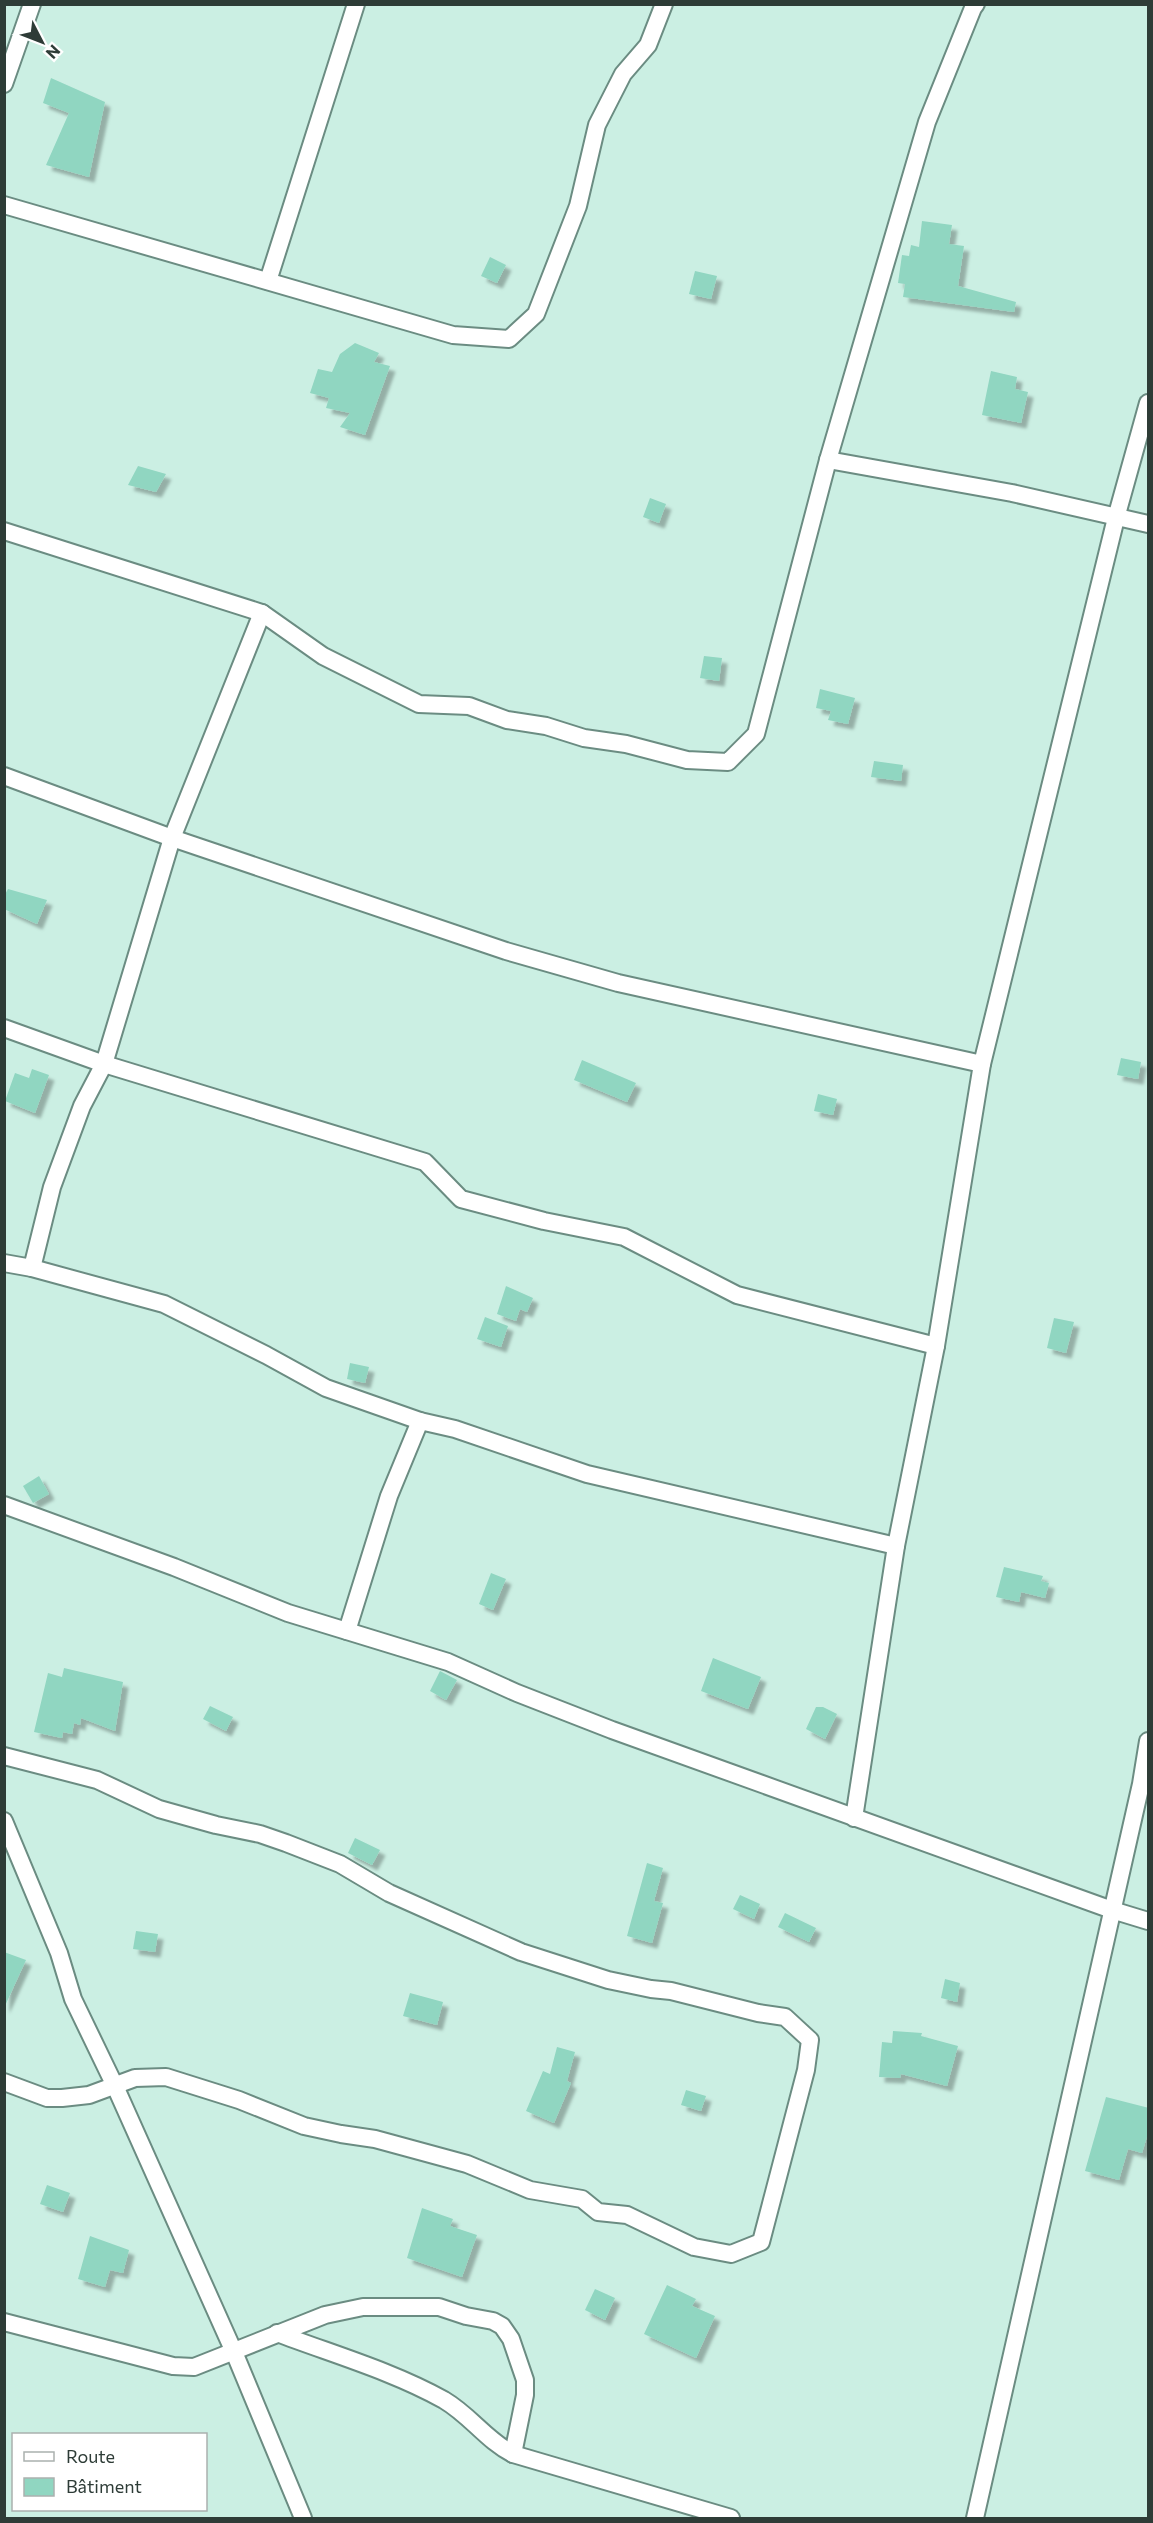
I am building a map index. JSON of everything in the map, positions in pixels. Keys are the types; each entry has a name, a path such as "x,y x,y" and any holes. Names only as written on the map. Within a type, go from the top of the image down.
{"street":[{"path":"4,84 32,4"},
{"path":"268,281 356,4"},
{"path":"4,205 453,335 509,339 536,314 550,284 578,206 597,125 623,74 648,45 664,4"},
{"path":"4,531 262,613 323,656 419,704 469,706 507,720 546,726 584,738 626,744 687,760 728,762 756,734 828,460 927,122 948,65 976,4"},
{"path":"854,1818 896,1546 936,1346 982,1064 1116,518 1149,403"},
{"path":"828,460 1012,493 1149,524"},
{"path":"32,1268 52,1187 82,1106 104,1064 172,838 262,613"},
{"path":"4,776 172,838 506,951 618,983 982,1064"},
{"path":"4,1028 104,1064 425,1162 461,1199 544,1221 624,1237 737,1295 936,1346"},
{"path":"4,1263 32,1268 165,1304 266,1354 326,1388 420,1421 455,1429 587,1474 896,1546"},
{"path":"347,1631 389,1496 420,1421"},
{"path":"4,1505 288,1613 448,1662 602,1726 1112,1910 1149,1921"},
{"path":"975,2518 1149,1741"},
{"path":"4,1756 97,1780 159,1809 216,1825 260,1834 286,1843 340,1864 389,1893 521,1952 608,1980 671,1991 758,2013 785,2017 810,2040 807,2070 761,2242 747,2250 731,2254 694,2247 627,2216 598,2212 582,2199 530,2190 467,2164 375,2139 304,2126 239,2100 166,2078 135,2078 90,2095 47,2098 4,2082"},
{"path":"6,1828 59,1953 73,1999 115,2086 234,2352 303,2518"},
{"path":"4,2322 173,2366 194,2367 325,2315 363,2307 440,2307 466,2316 493,2321 502,2326 511,2339 525,2379 525,2396 513,2454"},
{"path":"277,2333 348,2358 441,2398 463,2411 488,2436 513,2454 731,2518"}],"building":[{"path":"51,78 105,102 89,177 46,165 69,113 43,103"},
{"path":"922,221 952,225 949,244 964,246 958,286 1016,302 1014,312 903,297 905,284 898,283 902,255 909,256 911,245 919,247"},
{"path":"490,257 506,265 497,283 481,276"},
{"path":"695,271 717,276 711,299 689,294"},
{"path":"355,343 379,353 374,362 390,366 365,435 340,427 350,413 326,408 329,398 310,393 318,369 332,372 340,354"},
{"path":"991,371 1017,377 1015,389 1028,392 1021,423 982,415"},
{"path":"138,466 166,474 156,492 128,485"},
{"path":"650,498 666,504 659,523 643,517"},
{"path":"704,656 722,658 719,681 700,678"},
{"path":"820,689 855,698 848,724 828,720 831,711 816,708"},
{"path":"874,761 903,765 901,781 871,777"},
{"path":"8,889 47,900 37,924 4,909 4,896"},
{"path":"1121,1058 1141,1062 1138,1079 1117,1075"},
{"path":"582,1060 636,1083 627,1102 574,1080"},
{"path":"32,1069 49,1075 35,1113 5,1101 15,1073 29,1078"},
{"path":"818,1094 837,1099 833,1115 814,1111"},
{"path":"506,1286 533,1298 527,1312 520,1309 516,1321 497,1314"},
{"path":"485,1317 508,1326 501,1347 477,1339"},
{"path":"1054,1318 1074,1322 1066,1353 1047,1348"},
{"path":"350,1363 369,1367 365,1383 347,1379"},
{"path":"39,1476 49,1494 33,1503 23,1486"},
{"path":"1004,1567 1043,1576 1041,1581 1049,1583 1045,1598 1021,1592 1019,1602 996,1597"},
{"path":"491,1573 506,1579 493,1610 479,1604"},
{"path":"713,1658 761,1677 748,1709 701,1691"},
{"path":"64,1668 123,1682 115,1731 81,1718 80,1725 74,1723 72,1734 63,1732 62,1738 34,1732 48,1673 62,1677"},
{"path":"440,1671 457,1680 446,1700 430,1691"},
{"path":"210,1706 233,1717 226,1731 203,1719"},
{"path":"816,1707 823,1707 837,1714 825,1739 806,1729"},
{"path":"355,1838 380,1850 372,1865 348,1853"},
{"path":"647,1863 663,1868 654,1901 663,1903 652,1943 627,1936"},
{"path":"740,1895 760,1904 754,1919 733,1909"},
{"path":"785,1913 816,1928 809,1942 778,1927"},
{"path":"136,1931 158,1934 155,1952 133,1949"},
{"path":"4,1952 26,1960 4,2008"},
{"path":"945,1979 960,1983 957,2002 941,1998"},
{"path":"410,1993 443,2002 437,2025 403,2016"},
{"path":"893,2031 922,2033 921,2036 958,2046 947,2086 901,2074 900,2078 879,2077 882,2042 892,2043"},
{"path":"557,2047 575,2052 567,2081 571,2083 554,2123 526,2111 543,2071 550,2074"},
{"path":"686,2090 706,2096 701,2111 681,2105"},
{"path":"1106,2097 1149,2108 1149,2130 1142,2153 1128,2149 1119,2180 1085,2171"},
{"path":"47,2185 70,2193 63,2212 40,2204"},
{"path":"422,2208 453,2219 450,2226 477,2235 462,2277 407,2258"},
{"path":"90,2236 129,2250 123,2273 110,2270 105,2287 78,2279"},
{"path":"667,2285 696,2299 692,2306 715,2316 696,2358 644,2334"},
{"path":"595,2289 615,2298 605,2320 585,2310"}]}
